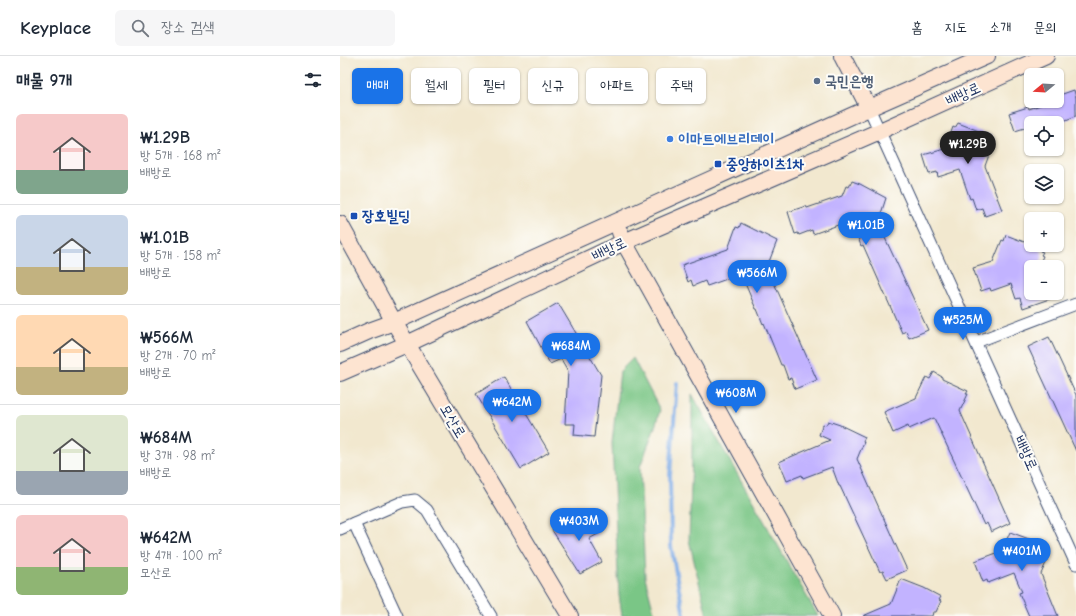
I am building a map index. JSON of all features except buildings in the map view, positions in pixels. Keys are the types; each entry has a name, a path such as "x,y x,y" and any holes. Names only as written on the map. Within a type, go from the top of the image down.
{"street":[{"name":"배방로","path":"842,56 880,131 1076,564"},
{"name":"배방로","path":"340,344 394,322 987,56"},
{"name":"배방로","path":"340,373 407,344 624,242 880,131 1046,56"},
{"path":"616,223 624,242 832,616"},
{"name":"모산로","path":"340,224 394,322 570,616"},
{"path":"976,342 1076,304"},
{"path":"340,529 402,502 415,500 427,510 491,616"},
{"path":"354,523 397,616"}],"green space":[{"path":"633,358 660,410 640,467 645,577 655,616 622,616 619,595 612,443 620,371"},
{"path":"692,394 818,616 707,616 689,540 692,457"}],"waterway":[{"path":"677,383 670,475 671,546 684,616"}],"place":[{"name":"국민은행","path":"817,81"},
{"name":"이마트에브리데이","path":"670,139"},
{"name":"중앙하이츠1차","path":"718,164"},
{"name":"장호빌딩","path":"354,216"}]}
